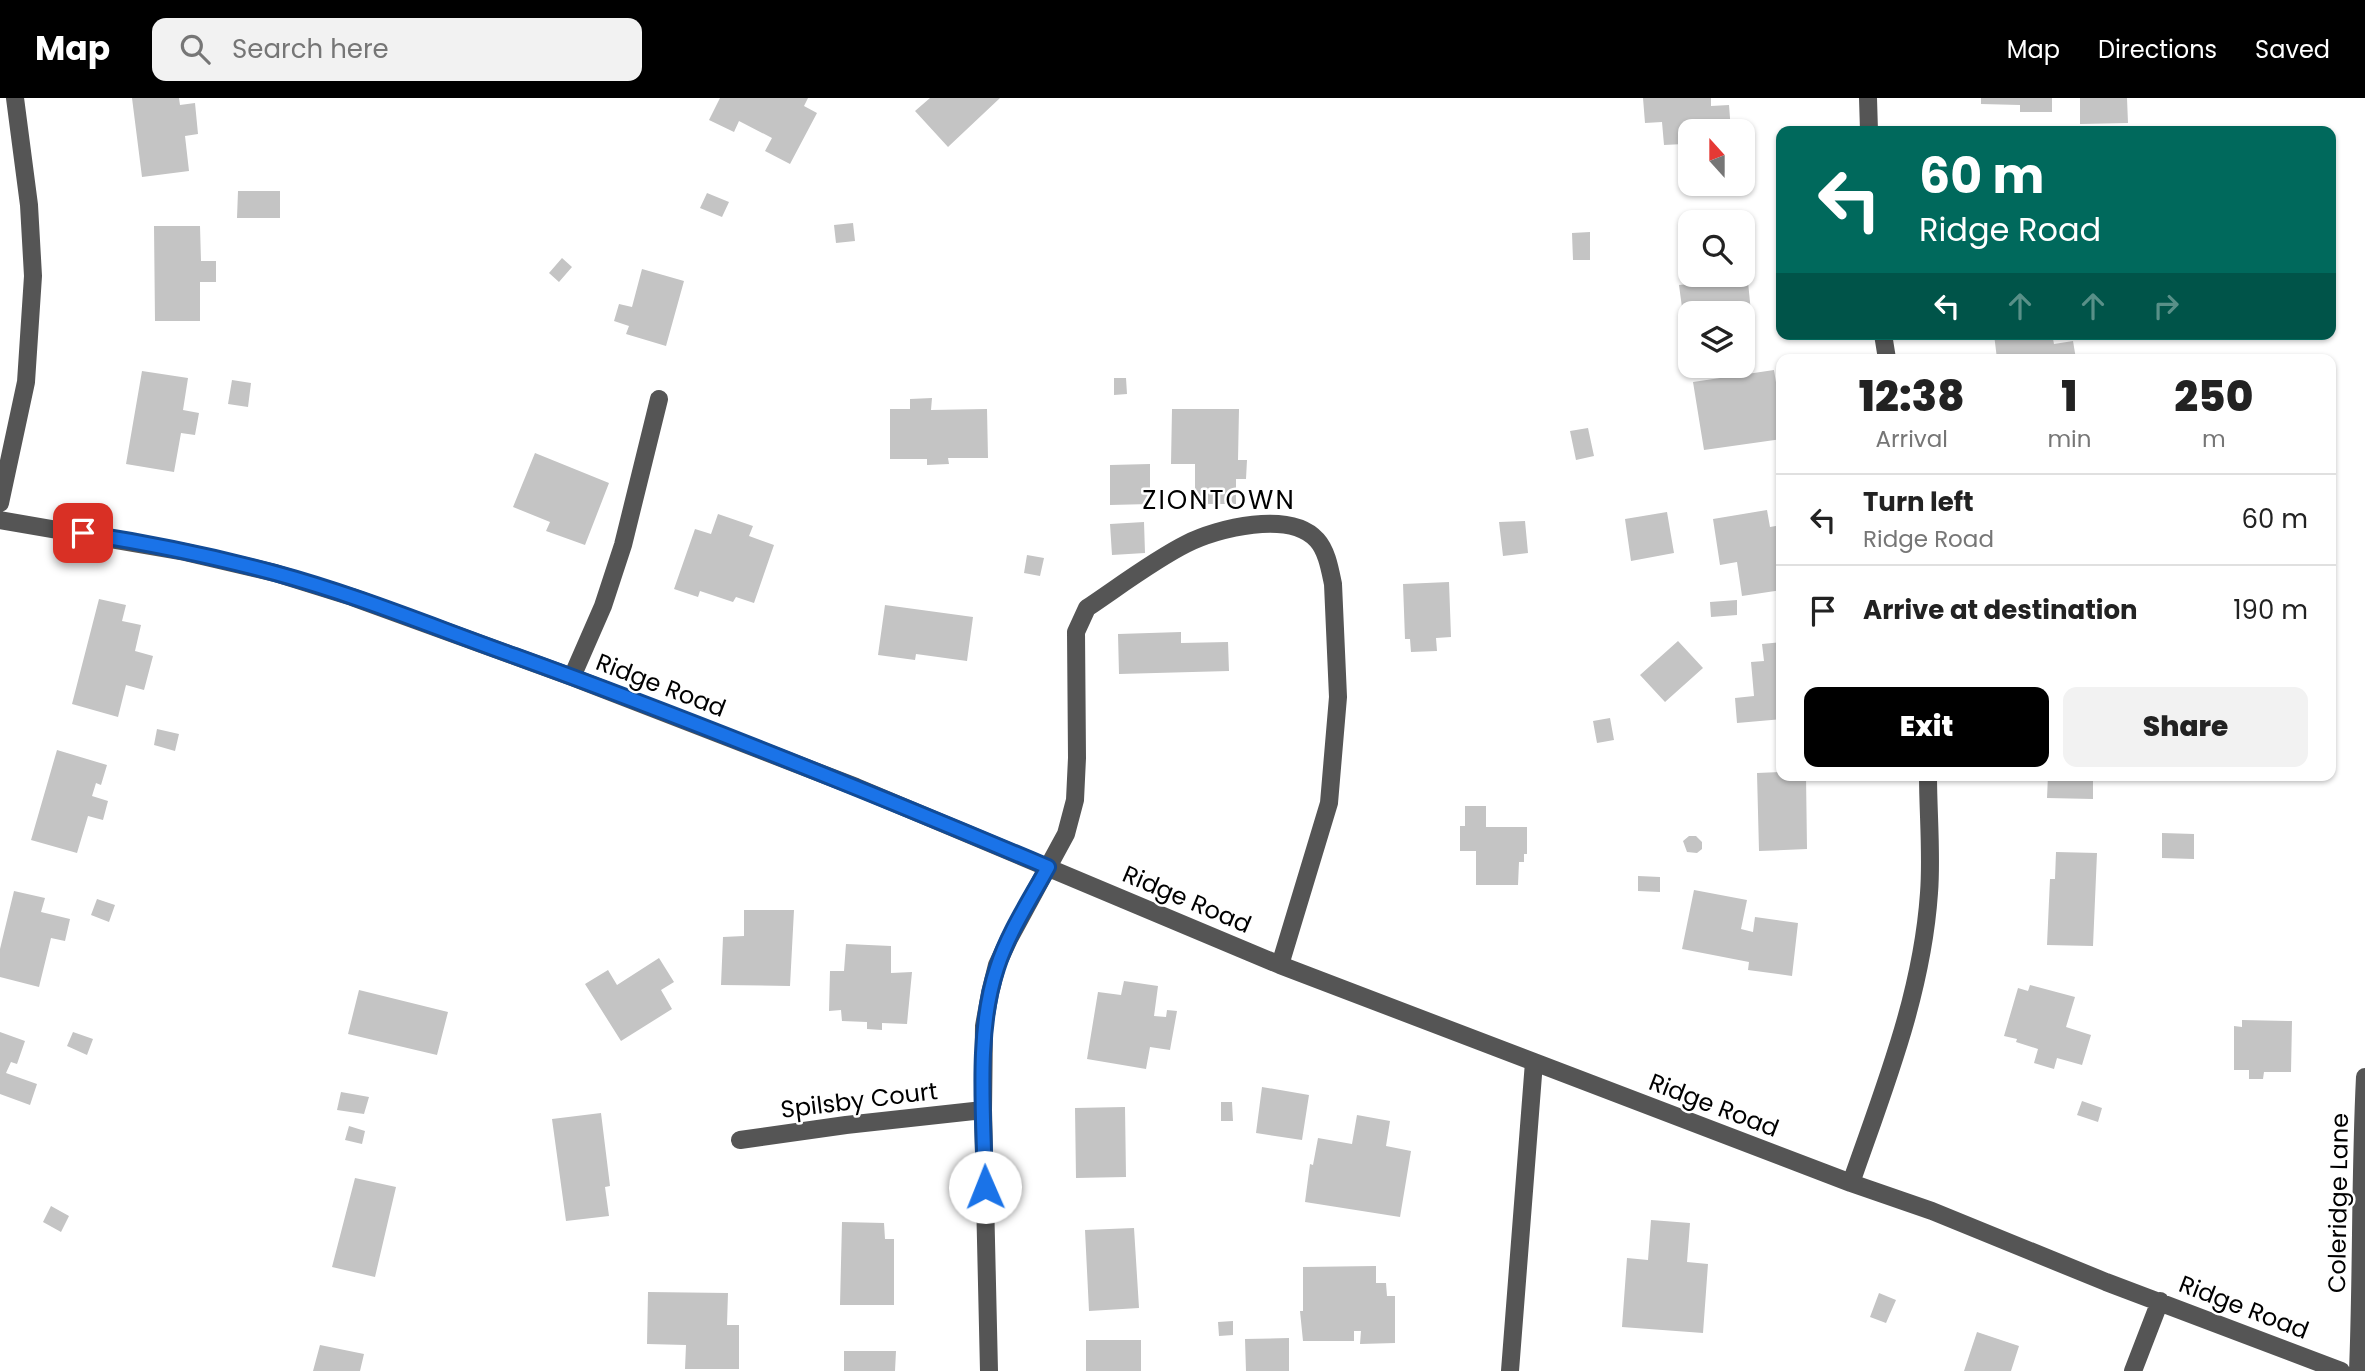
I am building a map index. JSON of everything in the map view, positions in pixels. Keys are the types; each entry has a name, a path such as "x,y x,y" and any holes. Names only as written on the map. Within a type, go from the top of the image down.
{"street":[{"path":"0,503 26,382 33,276 29,205 15,98"},
{"path":"1868,98 1869,126"},
{"path":"572,677 603,606 623,545 659,398"},
{"name":"Ridge Road","path":"0,520 110,538 275,573 352,597 572,677 856,787 1280,965 1851,1183 1932,1211 2341,1371"},
{"path":"989,1371 985,1026 997,965 1066,834 1075,800 1076,632 1087,608 1186,544 1232,528 1286,523 1308,531 1319,542 1331,576 1338,697 1329,803 1280,965"},
{"path":"1851,1183 1910,1009 1922,950 1929,892 1928,781"},
{"path":"1510,1371 1534,1062"},
{"name":"Coleridge Lane","path":"2358,1371 2365,1077"},
{"name":"Spilsby Court","path":"740,1140 984,1110"},
{"path":"2133,1371 2160,1301"}],"building":[{"path":"132,98 179,98 180,105 195,103 198,134 185,136 189,171 142,177"},
{"path":"720,98 808,98 804,106 817,113 790,164 765,151 772,138 739,121 734,132 709,120"},
{"path":"930,98 1000,98 948,147 915,111"},
{"path":"1643,98 1711,98 1711,106 1729,105 1730,119 1678,119 1678,144 1664,145 1662,122 1645,123"},
{"path":"1981,98 2052,98 2052,112 2020,112 2020,105 1981,104"},
{"path":"2080,98 2127,98 2128,123 2080,124"},
{"path":"238,191 280,191 280,218 237,218"},
{"path":"707,193 729,202 722,217 700,208"},
{"path":"853,223 855,241 836,243 834,225"},
{"path":"154,226 200,226 201,261 216,261 216,282 200,282 200,321 155,321"},
{"path":"1590,232 1590,260 1573,260 1572,233"},
{"path":"562,258 572,267 559,282 549,273"},
{"path":"642,269 684,281 666,346 626,334 629,326 614,321 619,304 632,307"},
{"path":"1679,287 1748,287 1750,301 1681,301"},
{"path":"1995,340 2053,340 2054,344 2073,341 2075,354 1996,354"},
{"path":"1774,370 1776,440 1704,450 1693,382 1720,378 1755,378 1755,373"},
{"path":"142,371 188,378 183,410 199,413 195,435 181,433 174,472 126,464"},
{"path":"1114,378 1126,378 1127,394 1114,395"},
{"path":"232,380 251,383 248,407 228,404"},
{"path":"932,398 931,410 987,409 988,458 948,458 949,464 927,465 927,459 890,459 890,409 910,409 910,399"},
{"path":"1172,409 1239,409 1238,460 1247,460 1246,479 1236,479 1236,504 1195,504 1195,464 1171,464"},
{"path":"1588,428 1594,456 1576,460 1570,431"},
{"path":"535,453 609,483 585,545 546,531 550,522 513,507"},
{"path":"1150,464 1150,504 1110,505 1110,465"},
{"path":"1767,510 1770,527 1776,526 1776,591 1742,596 1737,562 1720,565 1713,519"},
{"path":"1667,512 1674,553 1631,561 1625,519"},
{"path":"718,514 753,526 749,536 774,545 754,603 736,597 733,602 700,591 698,597 674,589 695,529 711,534"},
{"path":"1525,521 1528,553 1503,556 1499,522"},
{"path":"1144,522 1145,553 1112,555 1110,524"},
{"path":"1027,555 1044,558 1040,576 1024,573"},
{"path":"1449,582 1451,637 1436,638 1437,651 1411,652 1410,639 1405,639 1403,584"},
{"path":"99,599 126,605 122,621 141,625 135,651 153,656 144,690 126,685 118,717 72,704"},
{"path":"1737,600 1737,615 1711,617 1710,602"},
{"path":"885,605 973,617 967,661 916,654 915,660 878,655"},
{"path":"1181,632 1181,643 1228,642 1229,671 1119,674 1118,634"},
{"path":"1678,641 1703,668 1665,702 1640,675"},
{"path":"1776,643 1776,720 1737,723 1735,698 1754,696 1751,662 1764,661 1762,644"},
{"path":"1610,718 1614,740 1597,743 1593,721"},
{"path":"157,729 179,734 175,751 154,745"},
{"path":"57,750 107,765 101,785 96,783 92,796 108,801 103,820 88,816 77,853 31,840"},
{"path":"1776,772 1776,781 1806,781 1807,849 1759,851 1757,773"},
{"path":"2048,781 2093,781 2093,799 2047,798"},
{"path":"1465,806 1486,806 1486,827 1527,827 1527,854 1524,854 1524,862 1519,862 1518,885 1476,885 1476,851 1460,851 1460,826 1465,826"},
{"path":"2162,833 2194,834 2194,859 2162,858"},
{"path":"1689,836 1696,836 1702,842 1702,849 1697,853 1687,852 1683,841"},
{"path":"2056,852 2097,853 2093,946 2047,945 2050,879 2055,879"},
{"path":"1638,876 1660,877 1660,892 1638,891"},
{"path":"1694,890 1747,900 1741,929 1753,932 1755,917 1798,923 1792,976 1748,970 1749,962 1682,949"},
{"path":"14,891 45,898 41,912 70,919 65,941 51,938 39,987 0,977 0,949"},
{"path":"97,899 115,905 109,922 91,915"},
{"path":"744,910 794,910 790,986 721,985 723,937 744,936"},
{"path":"846,944 891,946 891,973 912,972 907,1024 882,1023 882,1030 867,1029 867,1022 842,1021 841,1010 829,1011 830,971 844,971"},
{"path":"659,958 674,982 661,990 672,1009 621,1041 585,984 608,970 617,985"},
{"path":"1124,981 1158,986 1154,1016 1166,1017 1167,1010 1177,1011 1170,1050 1150,1047 1146,1069 1087,1059 1098,992 1121,995"},
{"path":"2030,985 2075,997 2066,1027 2091,1035 2082,1065 2057,1058 2054,1069 2034,1063 2038,1049 2004,1036 2018,988 2028,991"},
{"path":"359,990 448,1012 437,1055 348,1034"},
{"path":"2242,1020 2292,1021 2291,1072 2264,1072 2263,1079 2249,1079 2249,1070 2234,1070 2234,1026 2242,1027"},
{"path":"0,1032 25,1041 17,1064 11,1062 6,1073 37,1084 30,1105 0,1094"},
{"path":"73,1032 93,1039 87,1055 67,1046"},
{"path":"1262,1087 1309,1095 1302,1140 1256,1133"},
{"path":"341,1092 369,1097 364,1114 337,1110"},
{"path":"2082,1101 2102,1108 2098,1122 2077,1115"},
{"path":"1221,1102 1232,1102 1233,1121 1221,1121"},
{"path":"1125,1107 1126,1177 1076,1178 1075,1108"},
{"path":"601,1113 610,1186 605,1187 609,1216 566,1221 552,1119"},
{"path":"1357,1115 1390,1121 1386,1146 1411,1151 1400,1217 1305,1202 1310,1164 1313,1165 1318,1138 1352,1144"},
{"path":"349,1126 365,1131 362,1144 345,1140"},
{"path":"355,1178 396,1187 375,1277 332,1267"},
{"path":"51,1206 69,1216 61,1232 43,1222"},
{"path":"1651,1220 1690,1223 1687,1262 1708,1264 1703,1333 1622,1327 1627,1258 1648,1260"},
{"path":"842,1222 884,1223 885,1239 894,1239 894,1305 840,1305"},
{"path":"1134,1228 1139,1308 1089,1311 1085,1230"},
{"path":"1376,1266 1376,1283 1386,1283 1387,1296 1395,1296 1395,1343 1360,1344 1361,1331 1354,1331 1354,1341 1303,1341 1300,1311 1303,1311 1303,1267"},
{"path":"648,1292 728,1293 727,1325 739,1325 739,1369 685,1369 686,1345 647,1344"},
{"path":"1879,1293 1896,1300 1886,1323 1870,1317"},
{"path":"1233,1321 1233,1335 1219,1336 1218,1322"},
{"path":"1977,1332 2019,1346 2011,1371 1964,1371"},
{"path":"1289,1338 1289,1371 1246,1371 1245,1339"},
{"path":"1086,1340 1141,1340 1141,1371 1086,1371"},
{"path":"320,1345 364,1354 360,1371 313,1371"},
{"path":"844,1351 896,1351 895,1371 844,1371"}],"district":[{"name":"ZIONTOWN","path":"1219,500"}],"route":[{"path":"83,533 186,552 275,573 352,597 572,677 856,787 1048,867 997,965 990,993 985,1026 985,1187"}]}
